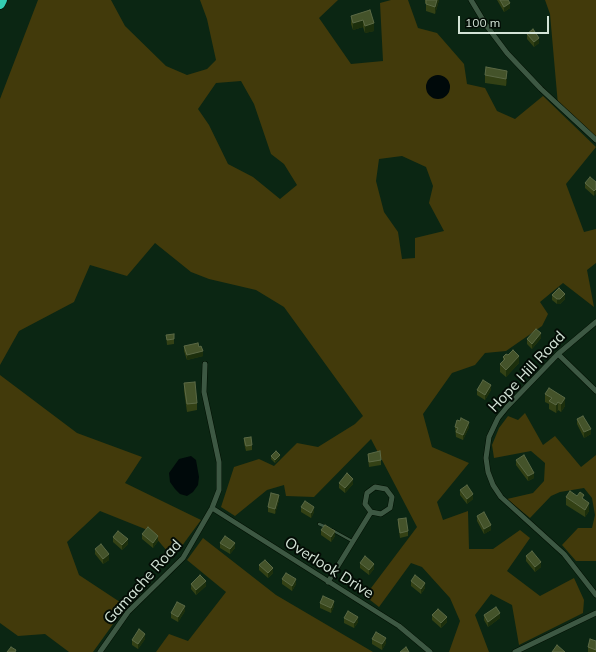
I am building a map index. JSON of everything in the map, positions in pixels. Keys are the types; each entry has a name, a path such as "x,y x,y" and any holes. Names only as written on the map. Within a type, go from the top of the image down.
{"highway":[{"path":"0,4 2,0"}],"street":[{"path":"471,0 486,25 507,53 541,89 596,140"},
{"name":"Hope Hill Road","path":"596,322 558,354 498,418 487,444 486,458 488,472 501,497 564,554 596,595"},
{"path":"558,354 596,391"},
{"name":"Gamache Road","path":"100,652 128,612 183,558 212,508 219,490 220,476 204,392 205,364"},
{"path":"375,487 386,489 392,498 390,508 382,514 371,512 365,504 367,493 375,487"},
{"name":"Overlook Drive","path":"212,508 399,626 430,652"},
{"path":"328,582 371,512"},
{"path":"515,652 596,613"}],"lane":[{"path":"319,524 353,541"}],"shaded area":[{"path":"38,0 111,0 125,26 166,66 187,75 207,69 216,60 207,19 200,0 338,0 319,18 351,64 383,61 380,3 391,0 408,0 418,28 437,33 464,64 467,84 485,88 497,111 515,119 543,96 596,147 566,184 584,232 596,229 596,263 587,270 594,307 563,283 540,302 548,314 542,326 506,351 485,353 475,365 452,373 423,414 432,447 469,463 437,502 443,520 468,511 469,549 493,549 520,530 530,538 507,571 540,596 574,578 584,600 583,613 519,645 512,605 491,594 475,615 489,652 449,652 460,621 450,598 422,567 411,563 379,607 365,596 417,527 371,439 314,497 286,496 284,485 267,490 235,516 221,507 234,467 259,459 274,466 297,443 318,447 355,424 363,416 284,307 256,290 209,279 191,272 155,243 127,276 90,265 74,302 19,331 0,365 0,99","holes":["241,81 254,104 271,154 284,164 297,185 280,199 253,177 228,164 209,125 198,109 216,83","402,156 426,167 433,186 429,203 444,231 415,238 415,258 402,259 398,232 384,212 376,181 379,159"]},
{"path":"545,0 596,0 596,140 558,105 550,14"},
{"path":"438,75 446,79 450,87 446,95 438,99 430,95 426,87 430,79"},
{"path":"0,375 77,433 142,457 125,483 201,520 173,558 150,531 100,511 67,542 79,575 126,606 93,652 69,652 45,634 18,636 0,623"},
{"path":"525,413 543,445 555,436 581,467 596,455 596,561 576,561 562,545 578,528 592,528 595,515 592,498 584,488 560,492 551,496 530,518 507,499 533,493 544,481 545,463 531,451 494,458 492,445 499,428 508,416 518,420"},
{"path":"191,456 196,460 199,477 198,485 193,492 187,496 180,494 175,489 170,482 169,473 179,459"},
{"path":"203,538 276,595 373,652 156,652 169,634 188,641 226,592 187,560"}],"building":[{"path":"426,0 437,0 435,7 426,4"},
{"path":"500,0 508,0 510,3 504,7"},
{"path":"370,10 374,23 365,26 363,20 353,23 351,16"},
{"path":"533,29 539,38 534,42 527,34"},
{"path":"486,67 507,71 506,79 485,75"},
{"path":"590,177 596,182 596,189 594,191 585,183"},
{"path":"559,288 565,294 560,299 557,299 552,295"},
{"path":"536,329 541,333 532,344 527,339"},
{"path":"174,334 174,339 167,340 166,335"},
{"path":"198,343 199,347 201,346 203,351 187,355 184,346"},
{"path":"513,350 519,356 506,370 500,364 505,359 503,357 506,354 508,355"},
{"path":"483,380 491,385 485,395 477,390"},
{"path":"195,382 197,403 187,404 184,383"},
{"path":"549,388 565,398 561,404 558,402 556,405 549,401 552,398 545,394"},
{"path":"583,416 591,429 584,432 577,419"},
{"path":"461,418 469,422 463,435 456,432 458,428 455,427 457,420 460,421"},
{"path":"251,437 252,445 246,446 244,438"},
{"path":"276,451 280,455 275,460 271,456"},
{"path":"380,451 381,460 369,462 368,454"},
{"path":"524,455 534,473 528,476 516,460"},
{"path":"347,473 353,479 345,488 339,483"},
{"path":"467,485 473,494 467,499 460,490"},
{"path":"570,491 577,496 580,492 584,495 582,498 589,503 585,510 566,497"},
{"path":"271,493 279,495 275,509 268,507"},
{"path":"305,501 314,507 311,513 301,507"},
{"path":"484,512 491,525 484,529 477,516"},
{"path":"406,518 408,531 400,533 398,519"},
{"path":"325,525 335,531 331,537 321,530"},
{"path":"148,527 158,536 153,543 142,534"},
{"path":"118,531 128,539 122,545 113,537"},
{"path":"225,536 235,543 230,549 220,543"},
{"path":"101,544 109,554 103,559 95,549"},
{"path":"532,551 541,562 535,567 526,556"},
{"path":"365,556 374,564 369,570 360,563"},
{"path":"265,560 273,568 268,573 259,565"},
{"path":"286,573 296,579 292,586 282,579"},
{"path":"200,575 206,581 196,590 191,584"},
{"path":"415,575 425,583 421,589 411,581"},
{"path":"323,596 334,601 331,608 320,603"},
{"path":"177,602 185,606 178,617 171,613"},
{"path":"496,607 500,613 488,622 484,615"},
{"path":"438,609 447,617 441,623 432,615"},
{"path":"348,611 358,617 354,623 344,618"},
{"path":"139,629 145,634 138,644 132,640"},
{"path":"376,632 386,638 382,644 372,639"},
{"path":"590,639 596,641 596,650 588,647"},
{"path":"557,645 565,652 552,652"},
{"path":"11,647 16,650 15,652 7,652"},
{"path":"406,647 409,652 400,652"}]}
